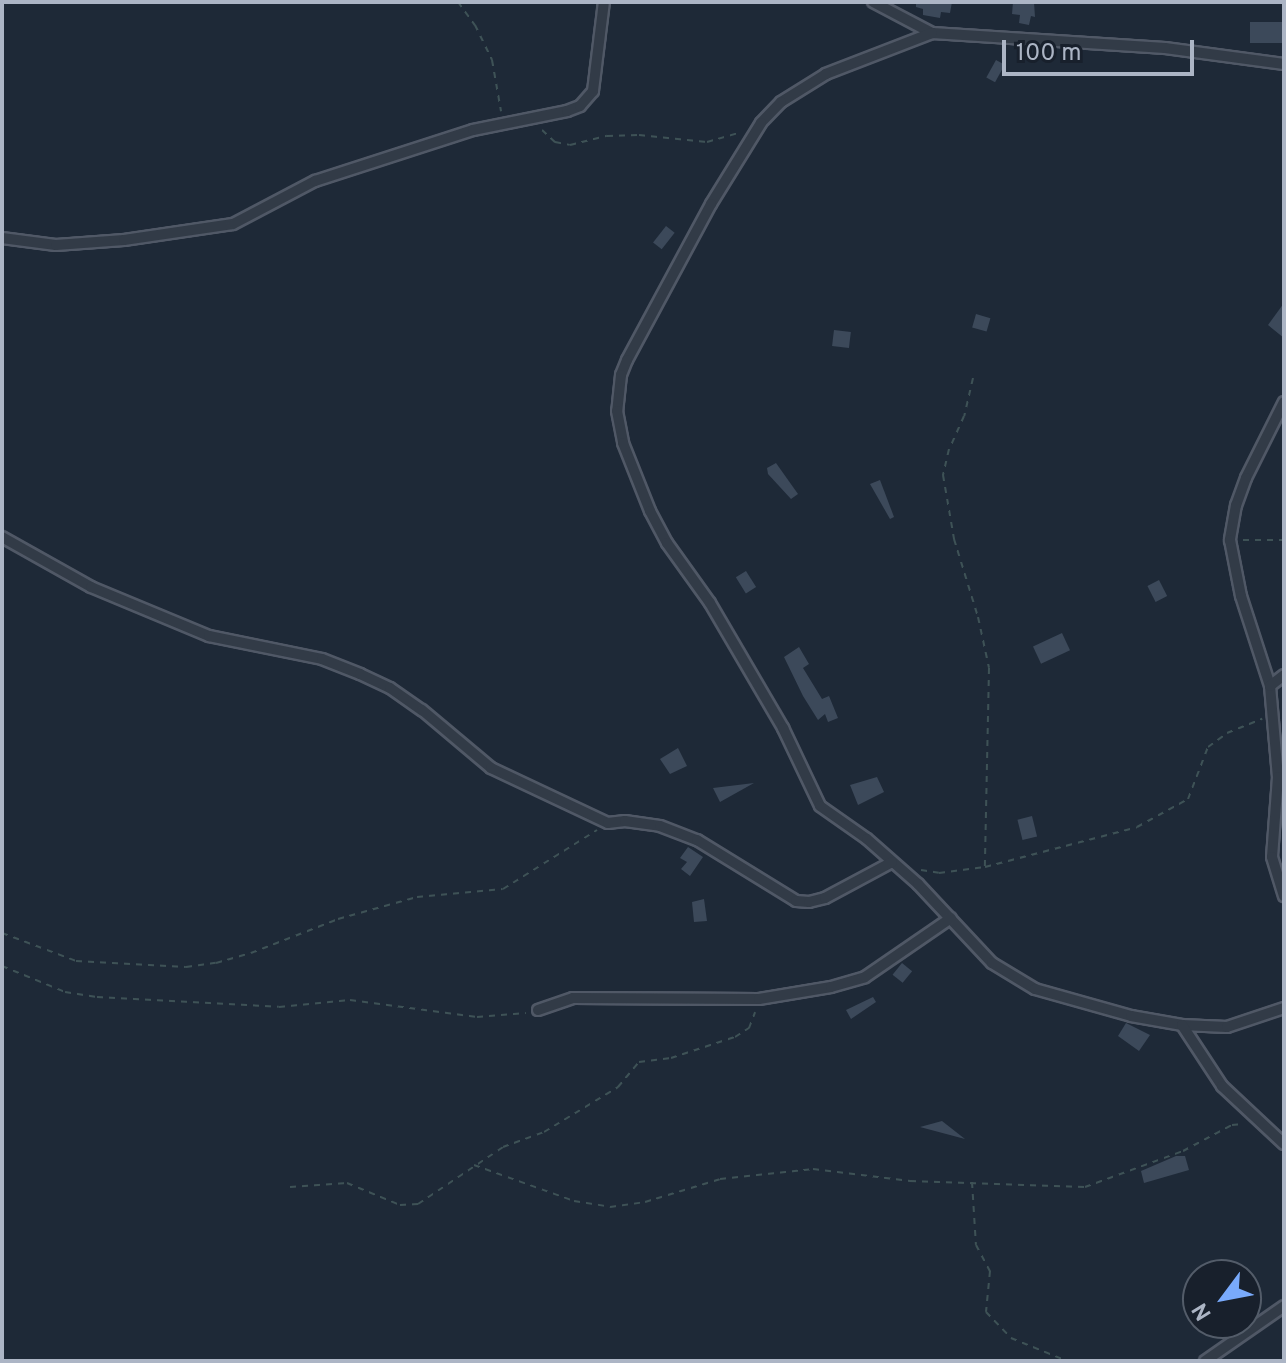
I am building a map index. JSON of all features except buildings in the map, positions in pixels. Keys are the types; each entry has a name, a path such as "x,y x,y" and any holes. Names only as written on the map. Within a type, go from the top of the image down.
{"street":[{"path":"2,238 56,245 124,240 233,224 315,181 503,124 580,106 593,91 604,2"},
{"path":"873,2 932,33 1165,48 1284,64"},
{"path":"932,33 826,74 799,89 765,116 711,204 621,375 617,394 623,443 650,511 667,543 710,603 775,715 813,795 830,816 860,833 892,862 1002,972 1035,989 1131,1016 1182,1025 1227,1027 1284,1008"},
{"path":"1284,402 1246,478 1236,505 1230,540 1241,596 1270,686 1278,777 1272,857 1284,896"},
{"path":"2,537 91,587 197,631 322,659 390,688 491,768 608,823 638,822 672,829 712,848 796,901 825,898 892,862"},
{"path":"1270,686 1284,675"},
{"path":"538,1010 587,997 759,999 831,987 865,977 951,918"},
{"path":"1182,1025 1222,1086 1284,1144"},
{"path":"1205,1361 1284,1306"}],"path":[{"path":"458,2 475,25 492,60 503,124"},
{"path":"536,118 550,138 570,145 607,136 639,135 707,142 741,133"},
{"path":"973,378 964,416 949,449 943,475 954,539 978,617 989,668 985,867"},
{"path":"1230,540 1284,540"},
{"path":"917,869 939,873 985,867 1042,854 1156,818 1188,799 1208,747 1227,733 1274,715"},
{"path":"2,933 76,961 186,967 216,963 405,900 503,889 608,823"},
{"path":"2,966 65,992 110,999 279,1007 350,1000 477,1017 516,1016 538,1010"},
{"path":"290,1187 347,1183 409,1206 426,1201 455,1176 511,1143 544,1132 618,1087 643,1060 671,1058 741,1034 752,1023 759,999"},
{"path":"474,1165 574,1201 610,1207 645,1202 720,1179 805,1169 910,1181 1085,1187 1183,1151 1232,1125 1247,1124 1265,1129"},
{"path":"972,1181 976,1245 990,1271 986,1312 1011,1338 1067,1361"}]}
